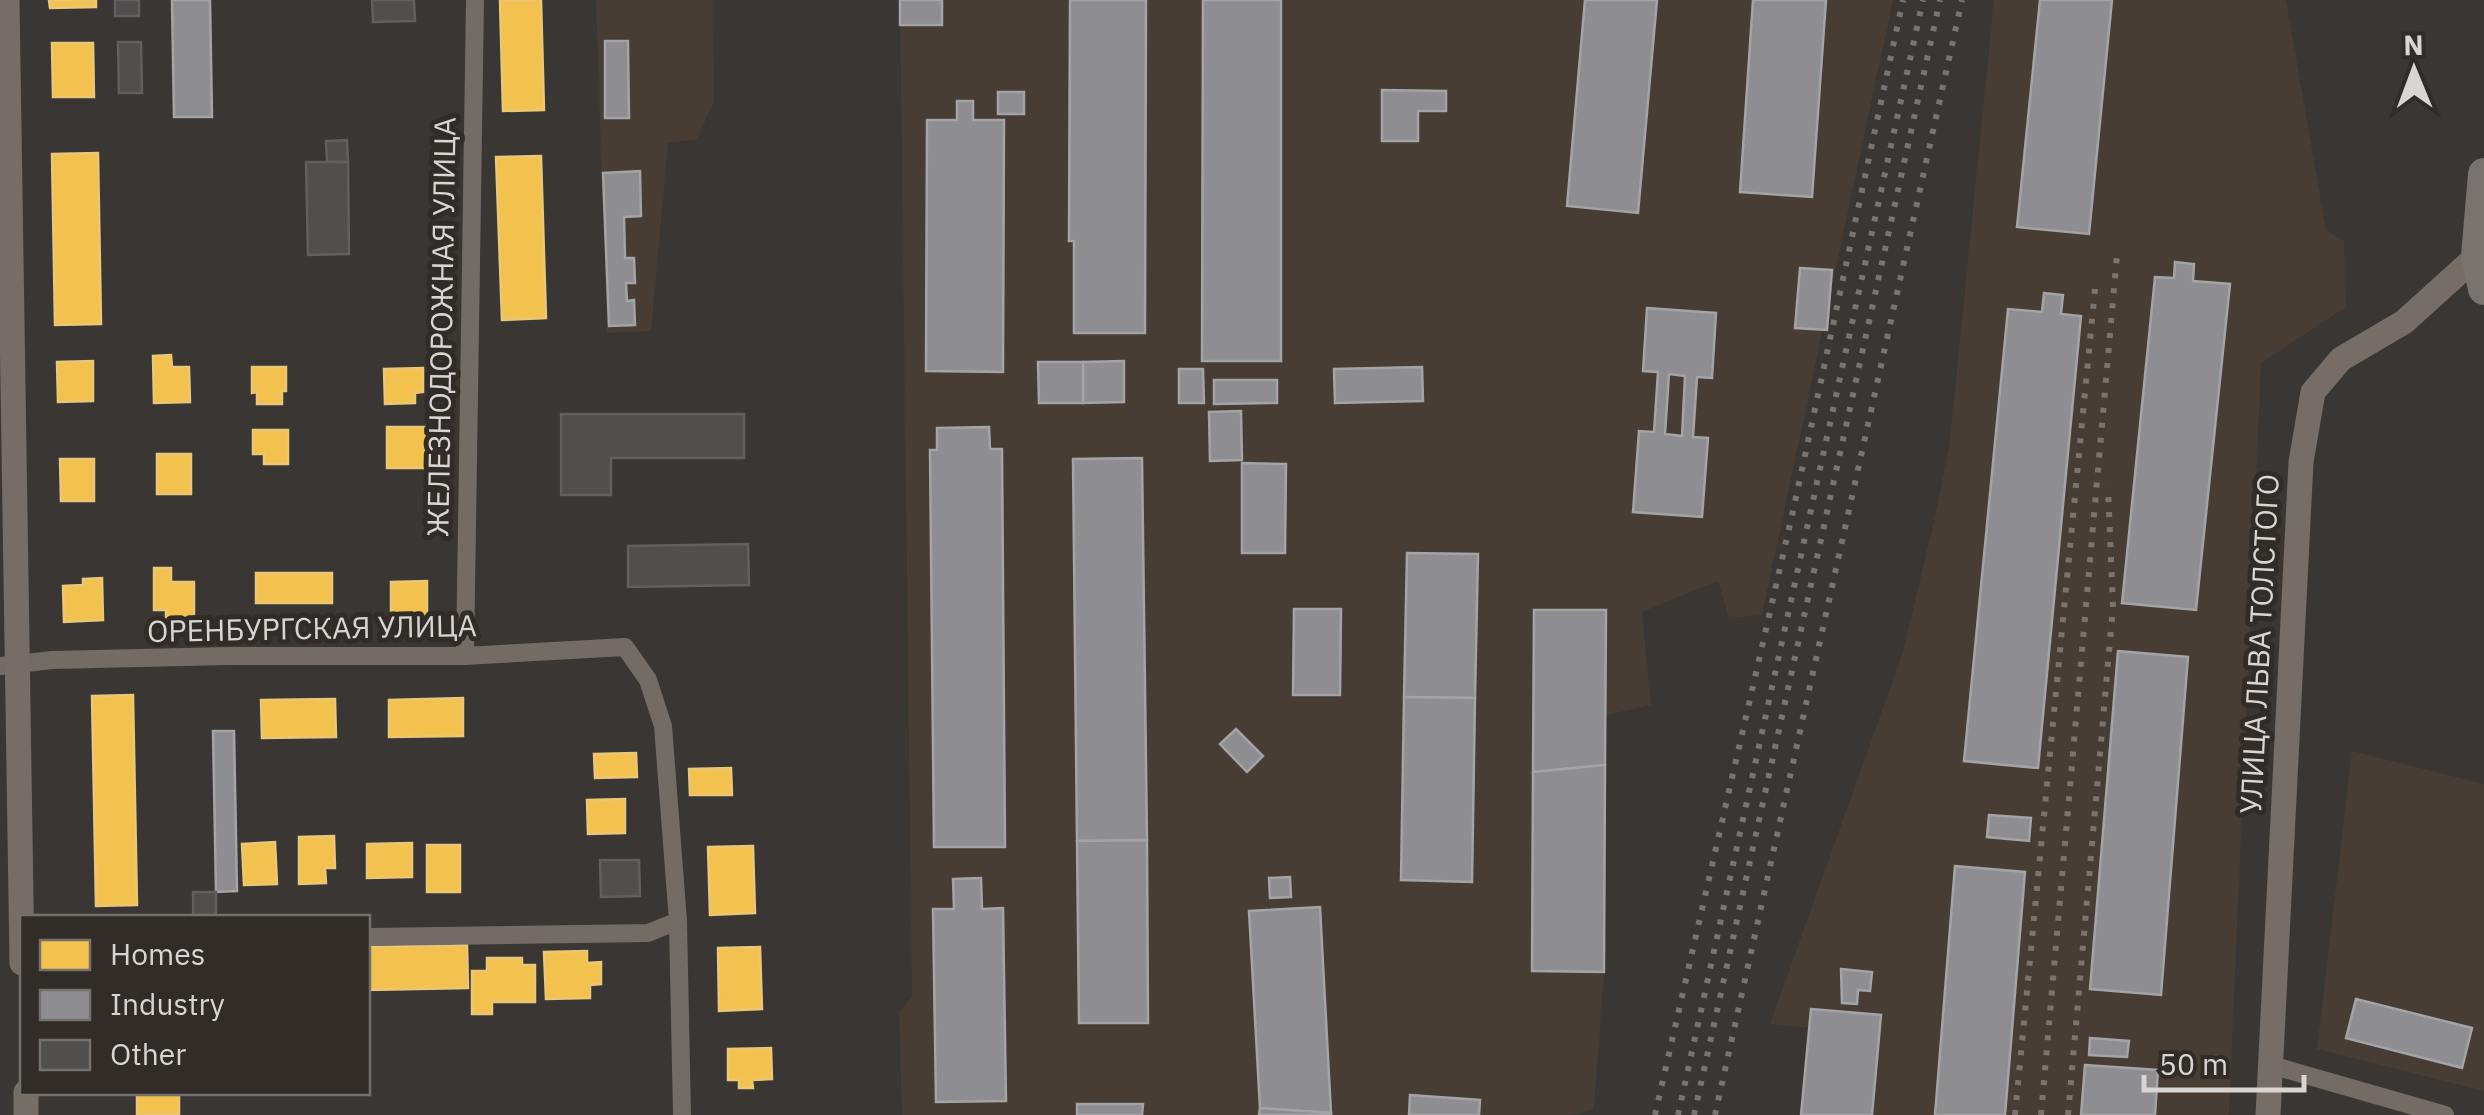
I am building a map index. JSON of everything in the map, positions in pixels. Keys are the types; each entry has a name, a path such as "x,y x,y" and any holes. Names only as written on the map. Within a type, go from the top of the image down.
{"highway":[{"path":"2484,174 2477,256 2484,289"}],"main road":[{"path":"6,0 9,666 21,915"},
{"name":"УЛИЦА ЛЬВА ТОЛСТОГО","path":"2268,1115 2301,462 2313,392 2341,359 2404,322 2477,256"}],"street":[{"name":"ЖЕЛЕЗНОДОРОЖНАЯ УЛИЦА","path":"465,656 475,0"},
{"name":"ОРЕНБУРГСКАЯ УЛИЦА","path":"9,666 52,660 465,656 625,647 648,680 663,726 678,921"},
{"path":"370,938 648,933 678,921 682,1115"},
{"path":"2271,1065 2445,1115"}],"shaded area":[{"path":"596,0 713,0 714,101 697,139 668,143 651,331 607,333"},
{"path":"900,0 1893,0 1762,615 1729,618 1718,581 1642,612 1651,705 1606,715 1604,972 1594,1109 1570,1115 902,1115 899,1012 912,997"},
{"path":"1994,0 2286,0 2326,230 2344,241 2346,307 2261,363 2229,1115 1801,1115 1809,1028 1770,1024 1903,652 1933,525 1949,450"},
{"path":"2352,751 2484,784 2484,1091 2317,1049"}],"building: Homes":[{"path":"49,0 96,0 96,7 50,8"},
{"path":"500,0 541,0 544,110 503,111"},
{"path":"52,43 93,43 94,97 53,97"},
{"path":"98,153 101,324 55,325 52,154"},
{"path":"541,156 546,318 502,320 496,157"},
{"path":"171,355 172,367 189,367 190,402 154,403 153,356"},
{"path":"93,361 93,401 58,402 57,362"},
{"path":"252,367 286,367 282,404 257,404 257,392 252,393"},
{"path":"423,368 423,392 415,393 415,403 385,404 384,369"},
{"path":"387,427 428,427 428,468 387,468"},
{"path":"253,430 288,430 288,464 264,464 264,454 253,454"},
{"path":"157,454 191,454 191,494 157,494"},
{"path":"60,459 94,459 94,501 61,501"},
{"path":"154,568 171,568 171,582 194,582 194,621 166,621 166,610 154,610"},
{"path":"256,573 332,573 332,603 256,603"},
{"path":"102,578 103,620 64,622 63,586 83,585 83,579"},
{"path":"427,581 427,616 391,616 391,582"},
{"path":"133,695 137,905 96,906 92,696"},
{"path":"463,698 463,736 389,737 389,700"},
{"path":"335,699 336,737 262,738 261,700"},
{"path":"636,753 637,777 595,778 594,754"},
{"path":"731,768 732,795 690,795 689,769"},
{"path":"625,799 625,833 588,834 587,800"},
{"path":"334,836 335,868 325,868 326,883 299,884 299,837"},
{"path":"275,842 277,884 244,885 242,844"},
{"path":"412,843 412,877 367,878 367,844"},
{"path":"427,845 460,845 460,892 427,892"},
{"path":"753,846 755,913 710,915 708,847"},
{"path":"467,945 468,988 370,990 370,947"},
{"path":"760,947 762,1009 719,1011 718,948"},
{"path":"587,951 587,963 601,962 601,984 590,985 590,998 546,999 544,952"},
{"path":"487,958 522,958 522,965 535,965 535,1002 492,1002 492,1014 472,1014 472,971 487,971"},
{"path":"771,1048 772,1079 752,1080 753,1088 739,1088 739,1080 728,1080 728,1049"},
{"path":"137,1095 179,1095 179,1115 137,1115"}],"building: Industry":[{"path":"172,0 210,0 212,117 174,117"},
{"path":"900,0 942,0 942,25 900,25"},
{"path":"1070,0 1146,0 1145,333 1074,333 1074,241 1069,241"},
{"path":"1203,0 1281,0 1281,361 1202,361"},
{"path":"1585,0 1657,0 1638,213 1567,206"},
{"path":"1753,0 1826,0 1812,197 1740,192"},
{"path":"2040,0 2112,0 2089,234 2017,227"},
{"path":"605,41 628,41 629,118 605,118"},
{"path":"1382,90 1446,91 1446,111 1418,111 1418,141 1382,141"},
{"path":"998,92 1024,92 1024,114 998,114"},
{"path":"957,101 973,101 973,120 1004,120 1003,372 926,371 927,120 957,120"},
{"path":"640,171 641,216 624,217 625,258 634,258 635,283 626,283 627,301 634,300 635,325 609,326 603,173"},
{"path":"2175,262 2194,264 2193,281 2230,284 2196,610 2122,603 2155,277 2174,278"},
{"path":"1800,268 1832,270 1827,330 1795,328"},
{"path":"2044,293 2063,295 2061,314 2081,316 2038,768 1964,761 2008,309 2042,312"},
{"path":"1647,308 1716,313 1712,378 1697,377 1693,437 1708,438 1702,517 1633,512 1639,431 1654,432 1658,372 1643,371","holes":["1669,374 1685,376 1682,436 1665,434"]},
{"path":"1124,361 1124,402 1083,403 1083,362"},
{"path":"1038,362 1083,362 1083,403 1039,403"},
{"path":"1422,367 1423,401 1335,403 1334,369"},
{"path":"1179,369 1203,369 1204,403 1179,403"},
{"path":"1214,380 1277,380 1277,403 1214,404"},
{"path":"1241,411 1242,460 1210,461 1209,412"},
{"path":"989,427 990,449 1002,449 1005,847 934,847 930,450 937,450 937,428"},
{"path":"1142,458 1147,840 1077,841 1073,459"},
{"path":"1242,463 1286,464 1285,553 1242,553"},
{"path":"1407,553 1478,554 1475,698 1404,697"},
{"path":"1294,609 1341,609 1340,695 1293,695"},
{"path":"1534,610 1606,610 1605,765 1533,772"},
{"path":"2118,651 2188,657 2161,995 2090,989"},
{"path":"1404,697 1475,698 1472,882 1401,880"},
{"path":"1236,729 1263,756 1247,772 1220,744"},
{"path":"213,731 234,731 237,891 216,892"},
{"path":"1605,765 1604,972 1532,971 1533,772"},
{"path":"1989,815 2031,818 2029,841 1987,837"},
{"path":"1147,840 1148,1023 1079,1023 1077,841"},
{"path":"1955,866 2025,872 2005,1115 1935,1115"},
{"path":"1290,877 1291,897 1270,898 1269,878"},
{"path":"981,878 982,909 1003,908 1006,1101 936,1102 933,909 954,909 953,879"},
{"path":"1320,907 1331,1113 1260,1108 1249,911"},
{"path":"1841,969 1872,972 1870,991 1858,990 1857,1004 1842,1003"},
{"path":"2356,999 2472,1028 2462,1068 2346,1038"},
{"path":"1811,1009 1881,1015 1872,1115 1801,1115"},
{"path":"2090,1038 2129,1041 2127,1057 2089,1055"},
{"path":"2085,1065 2158,1070 2155,1115 2081,1115"},
{"path":"1410,1095 1480,1100 1479,1115 1409,1115"},
{"path":"1077,1104 1143,1104 1142,1115 1077,1115"},
{"path":"1260,1108 1331,1113 1331,1115 1259,1115"}],"building: Other":[{"path":"115,0 139,0 139,16 115,16"},
{"path":"372,0 414,0 415,21 373,22"},
{"path":"118,42 141,42 142,93 119,93"},
{"path":"347,140 348,162 327,162 326,141"},
{"path":"306,162 348,162 349,254 308,255"},
{"path":"561,414 744,414 744,458 611,458 611,495 561,495"},
{"path":"748,544 749,585 628,587 628,546"},
{"path":"600,860 639,860 640,896 601,897"},
{"path":"193,892 216,892 216,915 193,915"}],"railway":[{"path":"1655,1115 1793,511 1903,0"},
{"path":"1678,1115 1923,0"},
{"path":"1694,1115 1940,0"},
{"path":"1715,1115 1962,0"},
{"path":"2041,1115 2117,255"},
{"path":"2015,1115 2095,289"},
{"path":"2068,1115 2113,607 2108,487"}]}
